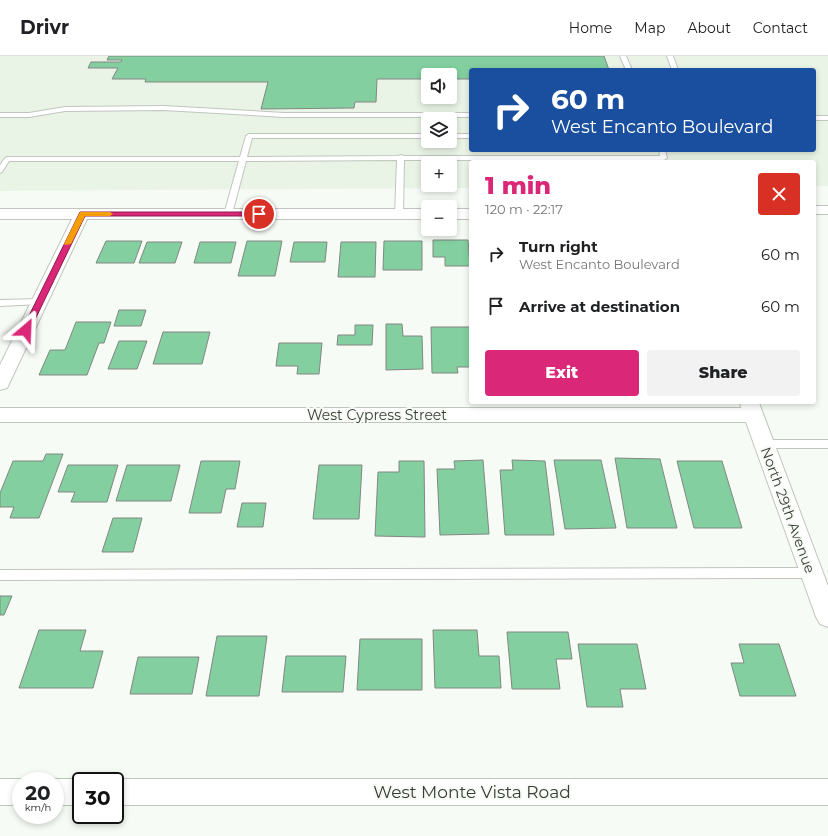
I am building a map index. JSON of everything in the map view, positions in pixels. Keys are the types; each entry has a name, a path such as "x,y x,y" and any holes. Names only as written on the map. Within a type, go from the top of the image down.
{"street":[{"path":"816,210 828,210"},
{"path":"0,214 421,214"},
{"path":"0,384 82,214"},
{"path":"457,214 469,214"},
{"name":"West Cypress Street","path":"0,415 751,409"},
{"name":"North 29th Avenue","path":"751,409 828,617"},
{"path":"0,792 12,792"},
{"name":"West Monte Vista Road","path":"124,792 828,792"}],"lane":[{"path":"623,56 628,68"},
{"path":"670,56 674,68"},
{"path":"0,115 29,115 65,109 164,108 284,115 469,115"},
{"path":"816,118 828,118"},
{"path":"228,214 249,136 421,136"},
{"path":"457,136 469,136"},
{"path":"0,171 7,158 401,157 639,160 664,158 662,152"},
{"path":"399,214 401,157"},
{"path":"0,302 39,302"},
{"path":"764,444 828,444"},
{"path":"0,576 811,573"}],"shaded area":[{"path":"0,56 828,56 828,186 816,186 816,160 469,160 469,188 457,188 457,156 421,156 421,188 0,191"}],"building":[{"path":"109,56 604,56 608,68 469,68 469,79 457,79 457,68 421,68 421,79 377,79 376,102 355,102 354,108 261,109 268,82 145,82 146,79 112,79 118,68 88,68 91,62 121,62 122,60 107,60"},
{"path":"433,240 468,240 469,266 445,266 445,257 433,257"},
{"path":"106,241 142,241 134,263 96,263"},
{"path":"247,241 282,241 275,276 238,276"},
{"path":"384,241 422,241 422,270 383,270"},
{"path":"147,242 182,242 175,263 139,263"},
{"path":"200,242 236,242 231,263 194,263"},
{"path":"294,242 327,242 325,262 290,262"},
{"path":"341,242 376,242 375,277 338,277"},
{"path":"119,310 146,310 141,326 114,326"},
{"path":"76,322 111,322 104,343 99,343 87,375 39,375 50,350 65,350"},
{"path":"386,324 402,324 403,336 422,336 423,369 386,370"},
{"path":"355,325 373,325 372,345 337,345 338,335 355,335"},
{"path":"431,327 469,327 469,367 457,367 458,373 432,373"},
{"path":"163,332 210,332 202,364 153,364"},
{"path":"119,341 147,341 137,369 108,369"},
{"path":"279,343 322,343 319,374 297,374 298,366 276,366"},
{"path":"46,454 63,454 39,518 10,518 14,507 0,507 0,493 13,461 43,461"},
{"path":"615,458 660,459 677,528 627,528"},
{"path":"483,460 489,534 440,535 437,469 455,469 454,461"},
{"path":"512,460 545,461 554,535 505,535 500,470 513,470"},
{"path":"554,460 601,460 616,528 565,529"},
{"path":"201,461 240,461 235,489 226,489 221,513 189,513"},
{"path":"399,461 424,461 425,537 375,536 378,472 399,472"},
{"path":"677,461 722,461 742,528 694,528"},
{"path":"68,465 118,465 107,502 71,502 75,492 58,492"},
{"path":"127,465 180,465 171,501 116,501"},
{"path":"319,465 362,465 359,519 313,519"},
{"path":"242,503 266,503 263,527 237,527"},
{"path":"113,518 142,518 133,552 102,552"},
{"path":"0,596 12,596 4,615 0,615"},
{"path":"39,630 86,630 80,651 103,651 93,688 19,688"},
{"path":"433,630 477,630 479,656 499,656 501,688 435,688"},
{"path":"507,632 568,632 572,659 556,659 560,689 512,689"},
{"path":"217,636 267,636 259,696 206,696"},
{"path":"360,639 422,639 422,690 357,690"},
{"path":"578,644 637,644 646,689 620,689 623,707 587,707"},
{"path":"739,644 779,644 796,696 740,696 731,663 744,663"},
{"path":"286,656 346,656 343,692 282,692"},
{"path":"138,657 199,657 192,694 130,694"}],"slow traffic":[{"path":"68,244 82,214 110,214"}],"route":[{"path":"26,330 82,214 259,214"}]}
